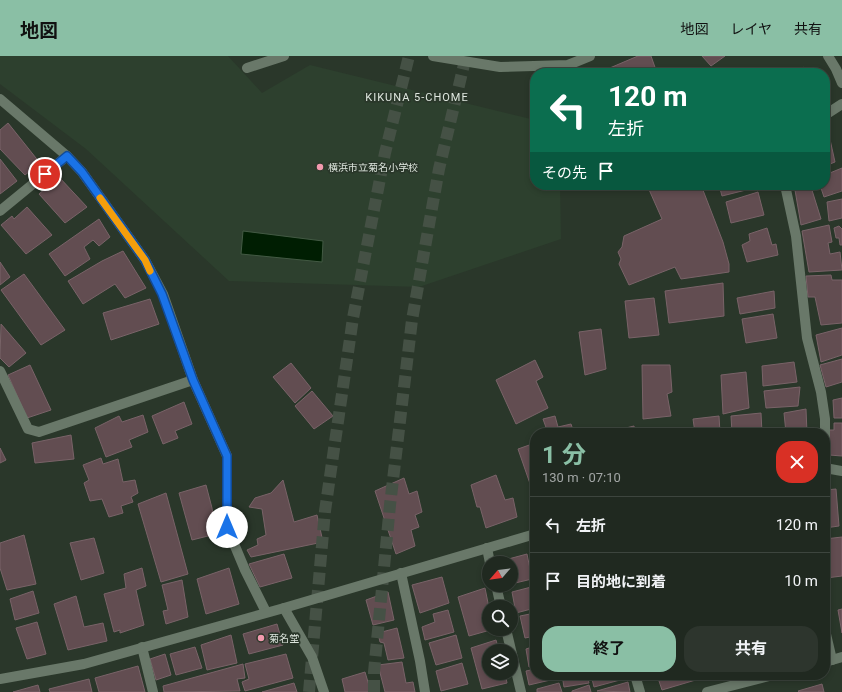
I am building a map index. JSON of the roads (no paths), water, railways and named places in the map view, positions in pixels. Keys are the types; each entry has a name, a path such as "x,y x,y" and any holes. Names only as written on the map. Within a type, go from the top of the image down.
{"street":[{"path":"248,68 284,56"},
{"path":"434,56 500,67 568,65 590,56"},
{"path":"828,56 842,83"},
{"path":"0,99 67,156 82,172 145,260 162,294 193,380 227,456 227,527 245,570 266,612"},
{"path":"830,112 842,104"},
{"path":"0,211 67,156"},
{"path":"786,190 796,236 808,338 821,392 825,428"},
{"path":"0,371 28,428 39,432 193,380"},
{"path":"830,469 842,471"},
{"path":"0,679 84,664 284,608 530,535"},
{"path":"487,548 489,556"},
{"path":"401,573 425,692"},
{"path":"284,608 312,657 324,692"},
{"path":"508,636 521,692"},
{"path":"142,648 153,692"},
{"path":"830,649 833,660"},
{"path":"636,680 640,692"},
{"path":"707,692 722,690 756,680"}],"tunnel":[{"path":"309,692 325,511 353,318 385,153 409,56"},
{"path":"374,692 374,672 390,505 412,320 439,169 466,56"}],"place":[{"name":"横浜市立菊名小学校","path":"320,167"},
{"name":"菊名堂","path":"261,638"}],"district":[{"name":"KIKUNA 5-CHOME","path":"417,97"}]}
